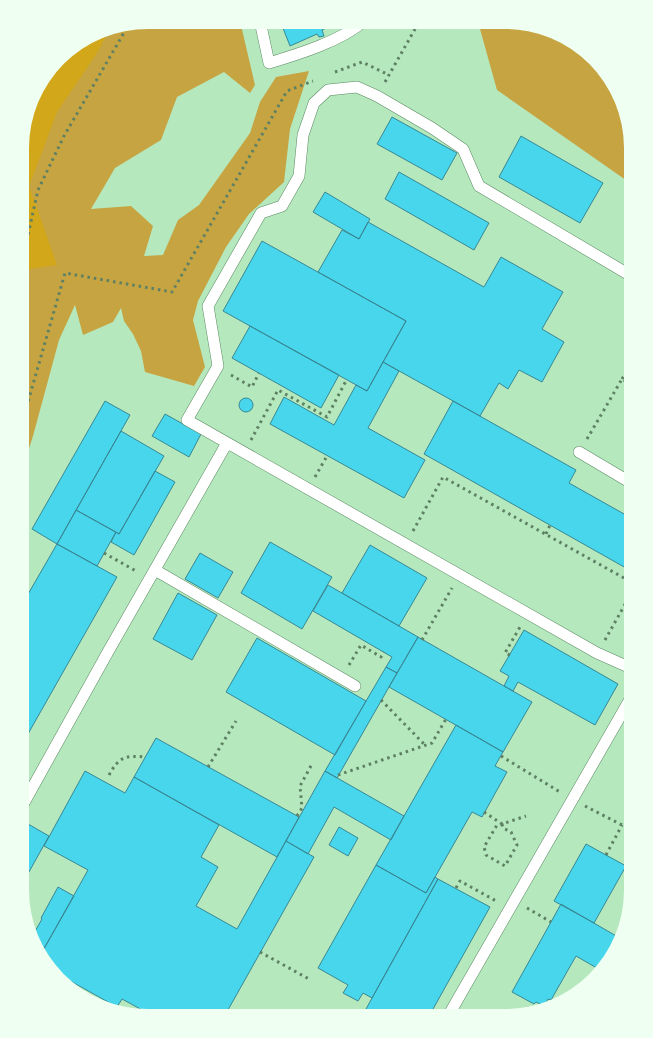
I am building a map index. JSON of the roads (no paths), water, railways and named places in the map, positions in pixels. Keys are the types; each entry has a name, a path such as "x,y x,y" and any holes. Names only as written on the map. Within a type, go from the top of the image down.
{"lane":[{"path":"262,29 269,63 295,55 354,29"},
{"path":"624,272 479,186 463,149 432,128 377,96 357,87 328,90 314,103 303,135 298,176 282,206 262,213 208,306 217,367 187,420 598,653 624,665"},
{"path":"29,794 227,443"},
{"path":"579,452 624,479"},
{"path":"152,574 355,686"},
{"path":"452,1009 624,710"}]}
